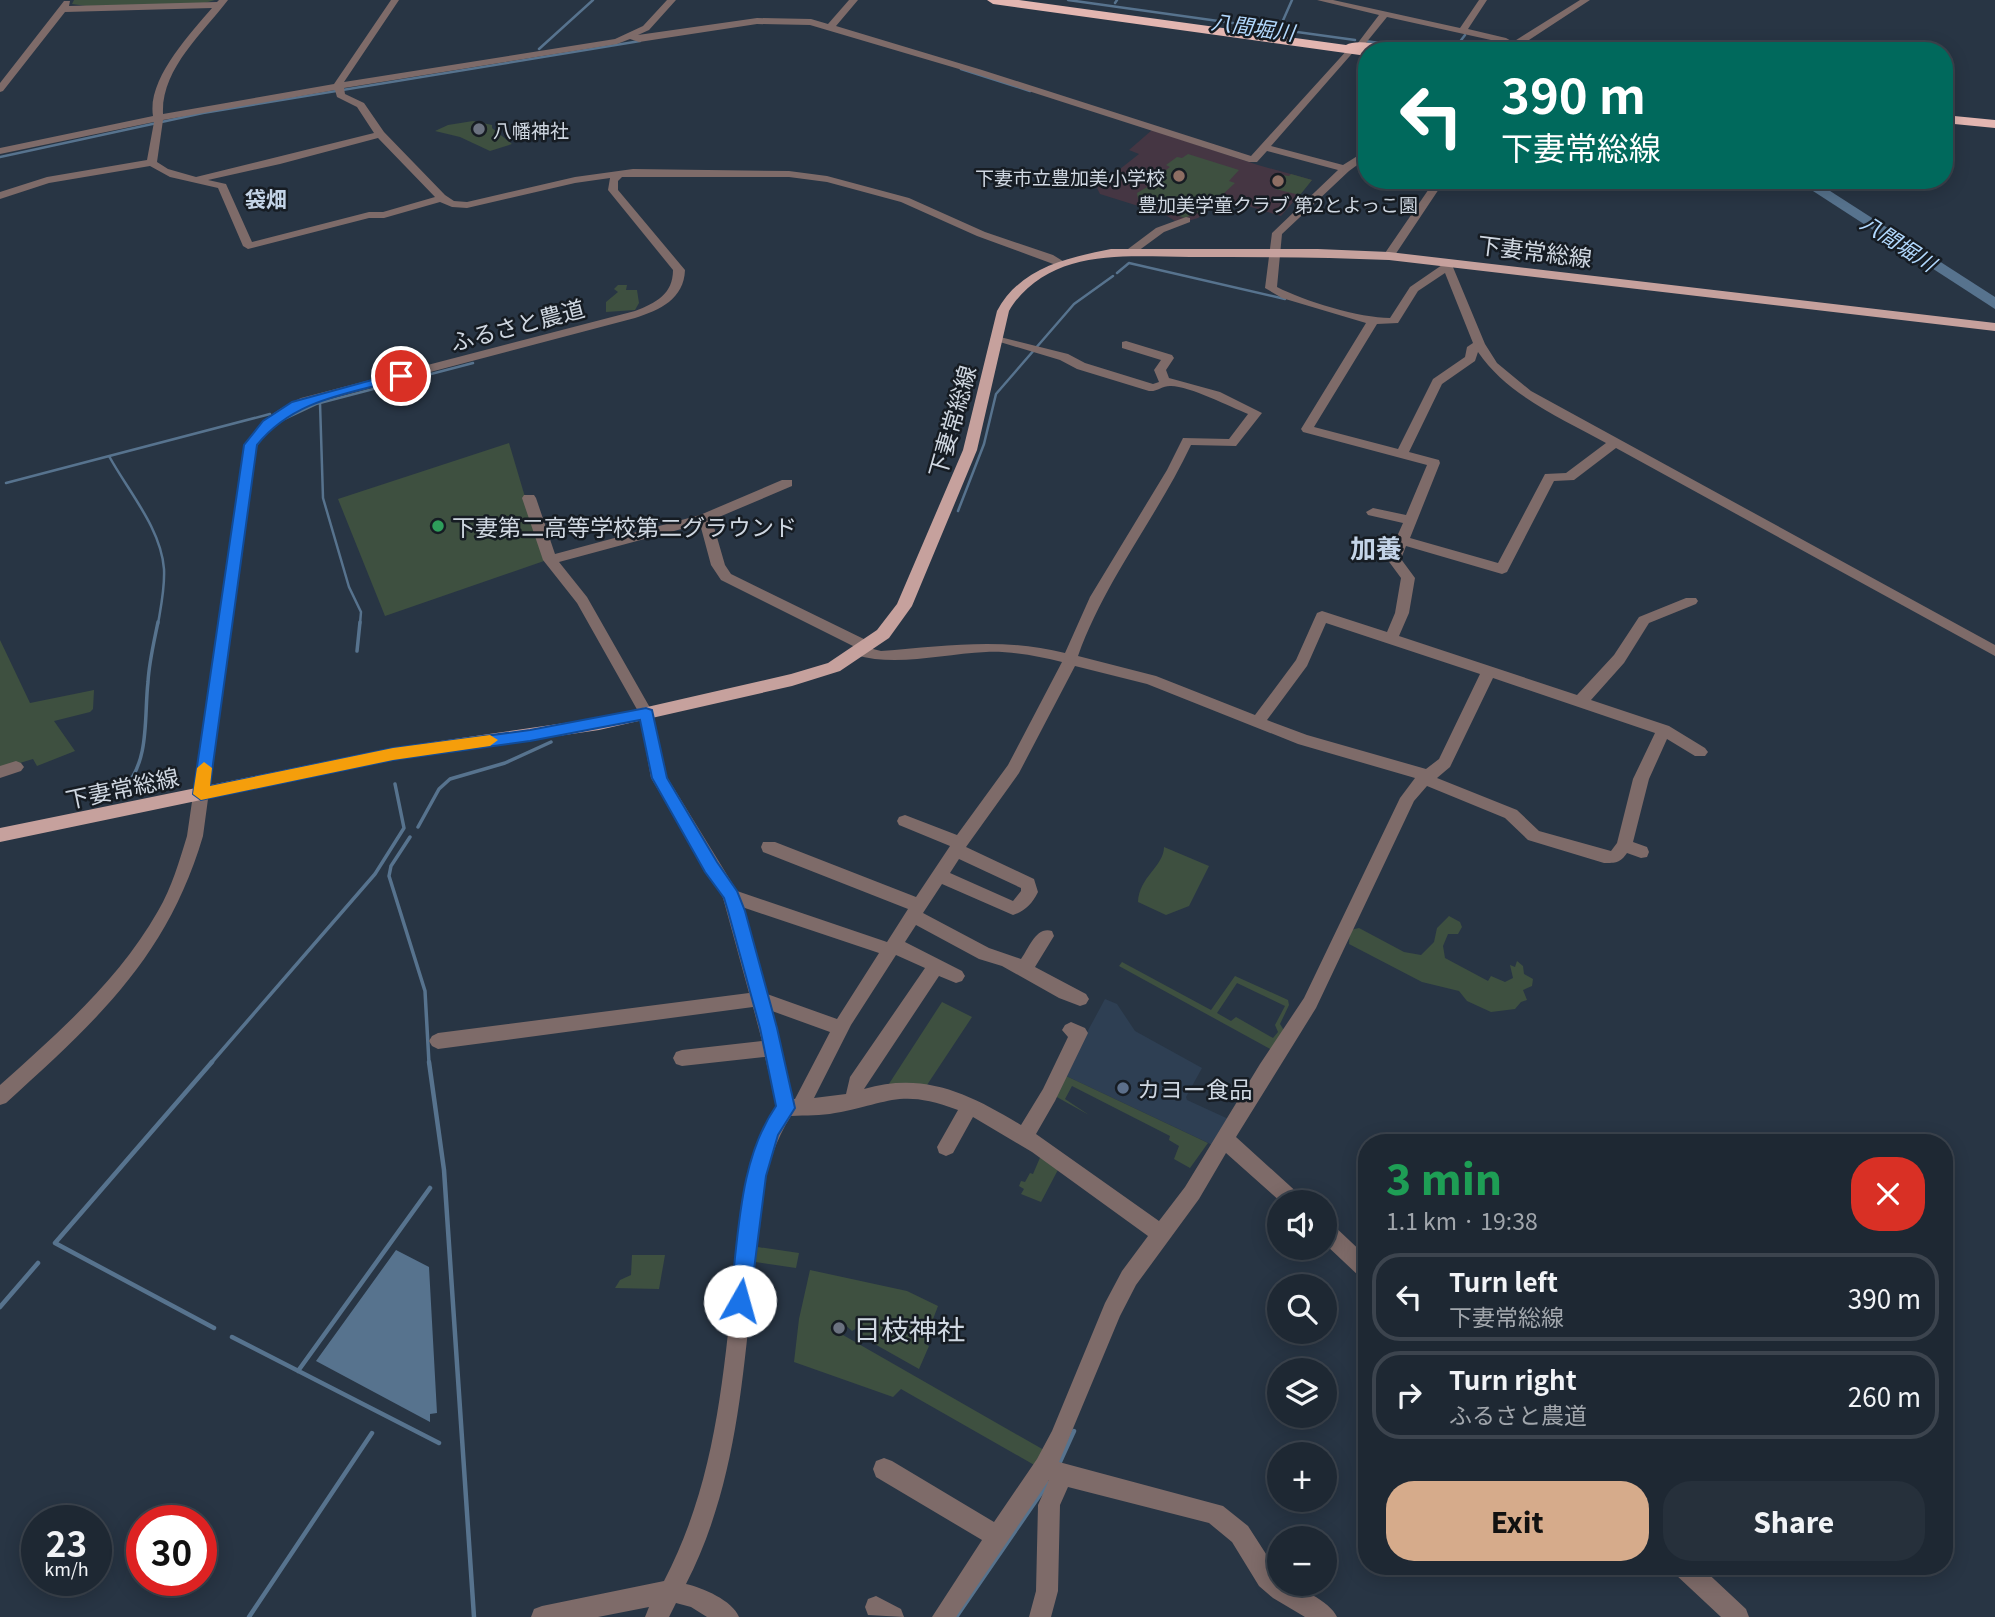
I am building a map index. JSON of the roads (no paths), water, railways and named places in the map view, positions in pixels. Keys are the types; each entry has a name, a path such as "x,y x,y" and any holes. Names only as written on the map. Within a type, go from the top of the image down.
{"highway":[{"path":"993,0 1358,49"},
{"path":"1024,0 1358,49"},
{"path":"1953,117 1995,121"}],"main road":[{"name":"下妻常総線","path":"0,835 404,752 530,736 646,713 809,676 835,666 883,634 900,613 948,507 970,450 1003,311 1010,298 1026,282 1060,263 1090,256 1130,252 1389,256 1995,327"}],"street":[{"path":"0,89 69,0"},
{"path":"339,89 395,0"},
{"path":"0,151 602,44 632,36 646,28 672,0"},
{"path":"831,26 854,0"},
{"path":"1321,0 1352,3 1497,42"},
{"path":"1526,42 1586,0"},
{"path":"1462,32 1483,1"},
{"path":"62,9 222,3"},
{"path":"222,3 172,63 165,78 152,162 159,171 222,186 248,246 369,215 384,215 443,198"},
{"path":"1364,42 1385,14"},
{"path":"632,36 639,39 774,19 831,26 1254,160 1358,50"},
{"path":"339,89 342,96 360,105 380,134 452,204 467,205 567,181 619,174 765,172 851,184 905,200 962,227 1060,263"},
{"path":"195,179 280,161 380,134"},
{"path":"1265,147 1345,169"},
{"path":"1358,160 1281,228 1276,237 1270,283 1273,291 1373,321 1394,321 1414,289 1447,264 1479,344 1493,365 1527,394 1995,651"},
{"path":"0,196 47,180 152,162"},
{"name":"ふるさと農道","path":"0,1097 99,1004 145,948 166,913 184,873 195,835 248,452 255,437 278,415 311,399 631,316 662,303 676,288 679,270 616,195 612,184 619,174"},
{"path":"1389,256 1434,189"},
{"path":"1130,252 1160,230 1186,220"},
{"path":"1373,321 1307,429 1434,464 1394,559 1408,578 1402,613 1391,639"},
{"path":"996,340 1035,348 1070,359 1080,366 1153,388 1170,382"},
{"path":"1402,454 1437,382 1471,358 1473,347 1479,344"},
{"path":"656,1617 692,1550 717,1473 728,1419 756,1176 769,1132 793,1107 939,876 1014,769 1070,659 1097,597 1173,470 1187,441 1232,443 1256,413 1216,395 1164,380 1160,373 1168,358 1126,345"},
{"path":"1402,540 1502,569 1550,477 1569,477 1614,443"},
{"path":"550,560 705,518 787,483"},
{"path":"529,498 550,560 582,600 646,713 659,778 711,867 731,895 772,1048 793,1107"},
{"path":"1373,512 1410,520"},
{"path":"705,518 718,565 726,577 881,656 1012,647 1151,680 1303,740 1427,778 1511,814 1534,836 1610,858 1618,855 1624,845 1641,779 1664,730"},
{"path":"1580,702 1619,659 1644,620 1691,601"},
{"path":"1257,723 1303,662 1322,616 1664,730 1700,752"},
{"path":"1040,1617 1047,1591 1049,1505 1054,1471 1065,1426 1112,1310 1135,1268 1192,1193 1310,1003 1408,798 1445,763 1488,673"},
{"path":"0,772 16,767"},
{"path":"905,821 1028,884 1030,892 1020,905 1013,908 939,876"},
{"path":"1624,845 1641,852"},
{"path":"769,847 917,911 985,954 1007,960 1080,999"},
{"path":"731,895 893,948 956,975"},
{"path":"1024,969 1046,936"},
{"path":"854,1099 856,1083 936,966"},
{"path":"438,1041 759,999 841,1028"},
{"path":"1024,1137 1049,1095 1079,1033 1071,1030"},
{"path":"682,1058 772,1048"},
{"path":"793,1107 838,1105 854,1099 909,1089 970,1106 1024,1137 1161,1234"},
{"path":"946,1147 970,1106"},
{"path":"1224,1139 1281,1190"},
{"path":"1337,1242 1358,1262"},
{"path":"884,1469 998,1537"},
{"path":"943,1617 998,1537 1054,1471"},
{"path":"1054,1471 1215,1514 1240,1534 1267,1578 1281,1590 1326,1617"},
{"path":"1693,1575 1738,1617"},
{"path":"542,1617 672,1591 695,1597 728,1617"}],"waterway":[{"path":"539,49 593,0"},
{"name":"八間堀川","path":"1068,0 1355,40"},
{"path":"1281,25 1292,0"},
{"path":"1460,42 1465,35"},
{"path":"0,157 203,113 640,41"},
{"name":"八間堀川","path":"1365,41 1372,42"},
{"path":"961,69 1030,91"},
{"name":"八間堀川","path":"1817,189 1995,304"},
{"path":"1117,273 1129,263 1285,299"},
{"path":"958,511 984,444 996,394 1074,304 1113,276"},
{"path":"284,419 316,404 473,363"},
{"path":"320,403 323,498 349,587 361,612 360,624"},
{"path":"109,456 270,414"},
{"path":"6,483 109,456"},
{"path":"109,456 150,524 162,554 164,583 158,624"},
{"path":"125,787 139,764 142,751 149,667 158,622"},
{"path":"357,651 360,622"},
{"path":"418,827 439,789 450,779 505,763 551,742"},
{"path":"211,1063 375,874 404,828 395,784"},
{"path":"410,837 391,866 389,876 425,991 429,1063"},
{"path":"212,1062 55,1243 214,1328"},
{"path":"429,1062 444,1170 474,1617"},
{"path":"298,1371 430,1188"},
{"path":"0,1307 38,1263"},
{"path":"232,1337 298,1371"},
{"path":"298,1371 439,1443"},
{"path":"1059,1464 1074,1431"},
{"path":"249,1617 372,1433"},
{"path":"956,1617 1048,1483"}],"place":[{"name":"八幡神社","path":"479,129"},
{"name":"下妻市立豊加美小学校","path":"1179,176"},
{"name":"豊加美学童クラブ 第2とよっこ園","path":"1278,181"},
{"name":"下妻第二高等学校第二グラウンド","path":"438,526"},
{"name":"カヨー食品","path":"1123,1088"},
{"name":"日枝神社","path":"839,1328"}],"district":[{"name":"袋畑","path":"266,198"},
{"name":"加養","path":"1376,546"}]}
